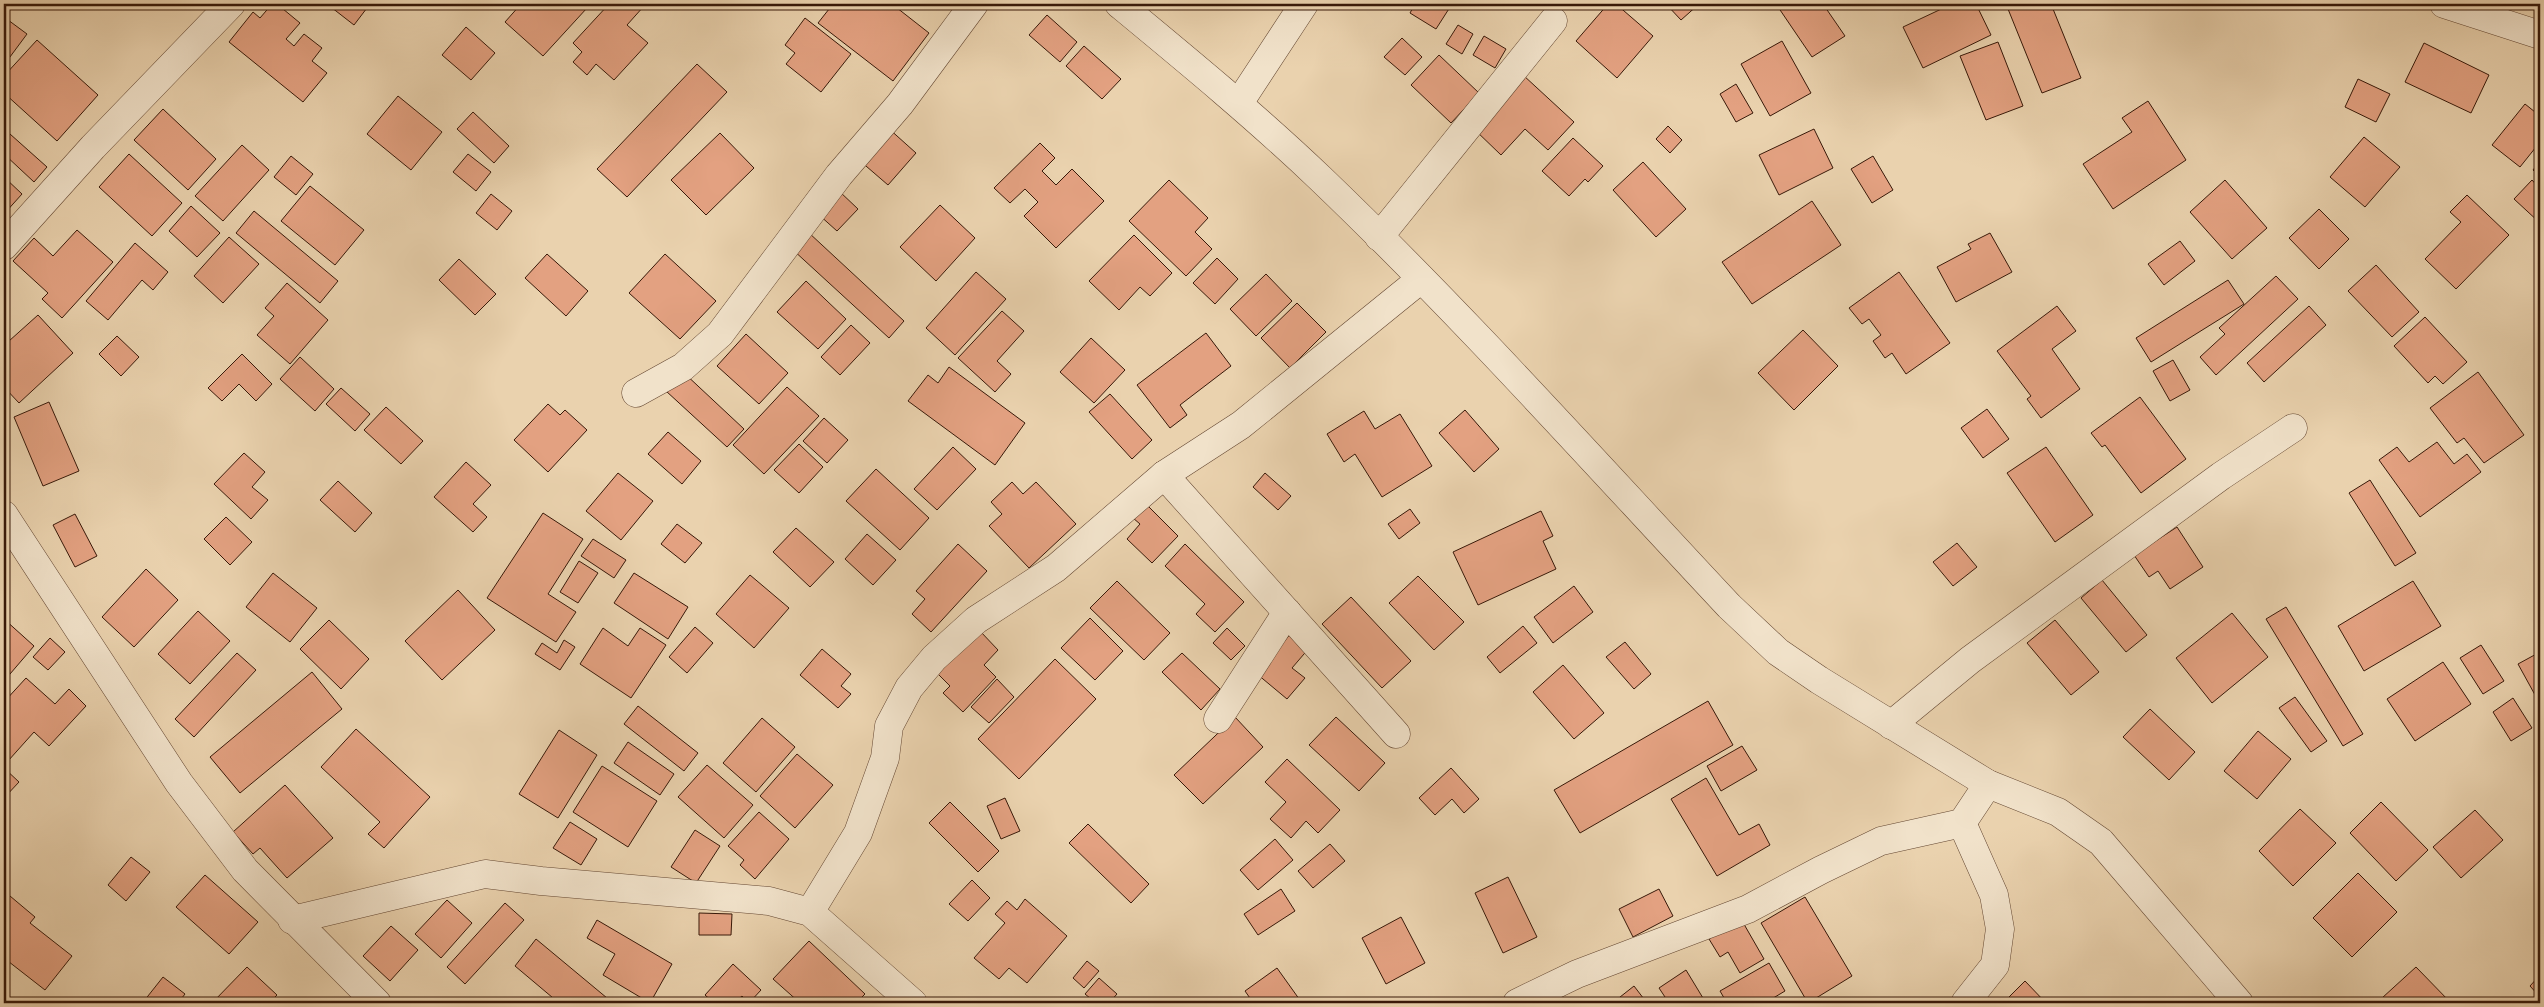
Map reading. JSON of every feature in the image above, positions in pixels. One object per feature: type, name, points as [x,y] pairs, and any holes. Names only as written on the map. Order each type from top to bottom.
[{"type":"street","points":[[4,246],[93,147],[231,4]]},
{"type":"street","points":[[636,393],[682,367],[720,334],[839,175],[900,104],[974,4]]},
{"type":"street","points":[[1119,4],[1239,103],[1422,279],[1729,606],[1778,652],[1891,725],[1988,784],[2058,812],[2102,842],[2239,1003]]},
{"type":"street","points":[[1239,103],[1304,4]]},
{"type":"street","points":[[2444,4],[2540,36]]},
{"type":"street","points":[[1379,237],[1553,20]]},
{"type":"street","points":[[810,912],[858,833],[885,758],[889,726],[909,688],[934,658],[976,620],[1056,568],[1164,475],[1242,425],[1422,279]]},
{"type":"street","points":[[1891,725],[1970,660],[2221,476],[2293,428]]},
{"type":"street","points":[[1164,475],[1396,734]]},
{"type":"street","points":[[4,515],[179,783],[245,870],[292,920],[376,1003]]},
{"type":"street","points":[[1218,719],[1287,612]]},
{"type":"street","points":[[1517,1003],[1577,974],[1748,910],[1820,870],[1881,841],[1962,823],[1988,784]]},
{"type":"street","points":[[1962,823],[1994,895],[2000,929],[1995,965],[1965,1003]]},
{"type":"street","points":[[292,920],[485,874],[571,884],[760,900],[810,912],[913,1003]]},
{"type":"building","points":[[272,4],[277,4],[300,23],[286,39],[294,46],[304,34],[322,48],[312,61],[327,73],[303,102],[229,42],[253,12],[260,18]]},
{"type":"building","points":[[327,4],[370,4],[354,25]]},
{"type":"building","points":[[521,4],[583,4],[587,8],[543,56],[505,22]]},
{"type":"building","points":[[609,4],[641,4],[644,6],[627,25],[648,43],[614,80],[596,64],[587,75],[573,62],[582,52],[573,43]]},
{"type":"building","points":[[833,4],[892,4],[929,33],[893,81],[818,23]]},
{"type":"building","points":[[1415,4],[1452,4],[1436,29],[1410,13]]},
{"type":"building","points":[[1608,4],[1616,4],[1653,36],[1617,78],[1576,41]]},
{"type":"building","points":[[1666,4],[1699,4],[1681,20]]},
{"type":"building","points":[[1776,4],[1823,4],[1845,36],[1812,57]]},
{"type":"building","points":[[1952,4],[1976,4],[1991,35],[1923,68],[1903,27]]},
{"type":"building","points":[[2006,4],[2051,4],[2081,78],[2042,93]]},
{"type":"building","points":[[1047,15],[1077,42],[1060,62],[1029,35]]},
{"type":"building","points":[[4,17],[27,34],[4,65]]},
{"type":"building","points":[[805,18],[851,54],[821,92],[786,64],[795,53],[785,45]]},
{"type":"building","points":[[1458,25],[1473,34],[1462,54],[1446,44]]},
{"type":"building","points":[[466,27],[495,53],[471,80],[442,55]]},
{"type":"building","points":[[1484,36],[1506,49],[1495,68],[1473,55]]},
{"type":"building","points":[[1402,38],[1422,57],[1405,75],[1384,57]]},
{"type":"building","points":[[37,40],[98,95],[57,141],[4,93],[4,76]]},
{"type":"building","points":[[1782,41],[1811,93],[1770,116],[1741,64]]},
{"type":"building","points":[[1998,42],[2023,106],[1986,120],[1960,56]]},
{"type":"building","points":[[2424,43],[2489,75],[2471,113],[2405,82]]},
{"type":"building","points":[[1084,46],[1121,79],[1102,99],[1066,66]]},
{"type":"building","points":[[1439,55],[1479,93],[1451,123],[1411,85]]},
{"type":"building","points":[[697,64],[727,92],[627,197],[597,169]]},
{"type":"building","points":[[1523,75],[1574,122],[1548,150],[1525,129],[1501,155],[1473,128]]},
{"type":"building","points":[[2358,79],[2390,94],[2376,122],[2345,107]]},
{"type":"building","points":[[1736,84],[1753,113],[1736,122],[1720,94]]},
{"type":"building","points":[[398,96],[442,132],[411,170],[367,134]]},
{"type":"building","points":[[2148,101],[2186,160],[2113,209],[2083,164],[2132,132],[2122,118]]},
{"type":"building","points":[[2525,104],[2540,116],[2540,142],[2520,167],[2492,145]]},
{"type":"building","points":[[163,109],[216,159],[188,190],[134,140]]},
{"type":"building","points":[[473,112],[509,146],[494,163],[457,129]]},
{"type":"building","points":[[1668,126],[1682,140],[1670,153],[1656,139]]},
{"type":"building","points":[[887,127],[916,153],[888,185],[859,160]]},
{"type":"building","points":[[1814,129],[1833,168],[1779,195],[1759,155]]},
{"type":"building","points":[[720,133],[754,168],[706,215],[671,180]]},
{"type":"building","points":[[10,134],[47,167],[34,182],[4,154],[4,141]]},
{"type":"building","points":[[2364,137],[2400,167],[2365,207],[2330,177]]},
{"type":"building","points":[[1573,138],[1603,166],[1588,182],[1585,179],[1569,196],[1542,171]]},
{"type":"building","points":[[1040,143],[1055,158],[1042,171],[1056,185],[1072,169],[1104,201],[1056,248],[1024,216],[1038,202],[1025,189],[1010,203],[994,188]]},
{"type":"building","points":[[242,145],[269,170],[223,221],[195,196]]},
{"type":"building","points":[[129,154],[182,203],[152,236],[99,187]]},
{"type":"building","points":[[468,154],[491,172],[476,191],[453,172]]},
{"type":"building","points":[[291,156],[313,174],[296,195],[274,177]]},
{"type":"building","points":[[1873,156],[1893,190],[1872,203],[1851,169]]},
{"type":"building","points":[[2540,161],[2540,177],[2533,170]]},
{"type":"building","points":[[1643,162],[1686,209],[1656,237],[1613,190]]},
{"type":"building","points":[[4,177],[22,194],[4,214]]},
{"type":"building","points":[[1169,180],[1208,218],[1195,232],[1212,249],[1186,276],[1129,221]]},
{"type":"building","points":[[2225,180],[2267,228],[2232,259],[2190,212]]},
{"type":"building","points":[[2532,180],[2540,189],[2540,223],[2514,199]]},
{"type":"building","points":[[310,186],[364,230],[335,265],[281,221]]},
{"type":"building","points":[[839,191],[858,209],[837,231],[818,214]]},
{"type":"building","points":[[491,194],[512,211],[497,230],[476,213]]},
{"type":"building","points":[[2467,195],[2509,235],[2456,289],[2425,259],[2461,222],[2450,212]]},
{"type":"building","points":[[1812,201],[1841,245],[1752,304],[1722,262]]},
{"type":"building","points":[[940,205],[975,238],[936,281],[900,247]]},
{"type":"building","points":[[191,206],[220,233],[197,257],[169,231]]},
{"type":"building","points":[[2319,209],[2349,239],[2319,269],[2289,238]]},
{"type":"building","points":[[254,211],[338,281],[320,303],[236,233]]},
{"type":"building","points":[[77,230],[113,262],[62,318],[42,299],[48,293],[13,261],[34,238],[53,256]]},
{"type":"building","points":[[808,232],[904,321],[889,338],[792,249]]},
{"type":"building","points":[[1990,233],[2012,272],[1956,302],[1937,267],[1971,249],[1968,244]]},
{"type":"building","points":[[1134,235],[1172,273],[1150,296],[1140,287],[1119,310],[1089,281]]},
{"type":"building","points":[[229,237],[259,264],[223,303],[194,276]]},
{"type":"building","points":[[2180,241],[2195,261],[2164,285],[2148,264]]},
{"type":"building","points":[[135,243],[168,272],[153,290],[142,280],[108,320],[86,301]]},
{"type":"building","points":[[547,254],[588,291],[566,316],[525,278]]},
{"type":"building","points":[[665,254],[716,301],[680,339],[629,293]]},
{"type":"building","points":[[1217,258],[1238,279],[1215,304],[1193,283]]},
{"type":"building","points":[[459,259],[496,294],[475,315],[439,280]]},
{"type":"building","points":[[2376,265],[2419,312],[2392,337],[2348,291]]},
{"type":"building","points":[[976,272],[1006,299],[955,355],[926,328]]},
{"type":"building","points":[[1899,272],[1950,343],[1906,374],[1892,353],[1885,358],[1873,341],[1881,335],[1869,319],[1862,324],[1849,308]]},
{"type":"building","points":[[1266,274],[1292,301],[1256,336],[1230,309]]},
{"type":"building","points":[[2276,276],[2298,299],[2216,375],[2200,357],[2225,334],[2219,328]]},
{"type":"building","points":[[2228,280],[2244,304],[2151,362],[2136,338]]},
{"type":"building","points":[[806,281],[846,319],[818,349],[777,312]]},
{"type":"building","points":[[287,283],[328,320],[290,364],[257,335],[274,316],[265,308]]},
{"type":"building","points":[[1297,303],[1326,332],[1290,368],[1261,338]]},
{"type":"building","points":[[2057,306],[2076,331],[2052,349],[2080,389],[2041,418],[2027,399],[2031,396],[1997,351]]},
{"type":"building","points":[[2309,306],[2326,325],[2264,382],[2247,363]]},
{"type":"building","points":[[1002,311],[1024,331],[997,361],[1011,374],[995,392],[958,358]]},
{"type":"building","points":[[38,315],[73,353],[19,403],[4,387],[4,335],[9,341]]},
{"type":"building","points":[[2425,317],[2467,362],[2443,384],[2435,376],[2428,383],[2394,346]]},
{"type":"building","points":[[851,325],[870,343],[840,375],[821,357]]},
{"type":"building","points":[[1803,330],[1838,366],[1794,410],[1758,373]]},
{"type":"building","points":[[1206,333],[1231,366],[1180,405],[1187,415],[1170,428],[1137,385]]},
{"type":"building","points":[[746,334],[788,373],[759,404],[717,366]]},
{"type":"building","points":[[117,336],[139,357],[121,376],[99,354]]},
{"type":"building","points":[[1091,338],[1125,370],[1094,403],[1060,372]]},
{"type":"building","points":[[242,354],[272,384],[256,401],[239,384],[222,401],[208,388]]},
{"type":"building","points":[[300,357],[334,389],[315,411],[280,379]]},
{"type":"building","points":[[2173,360],[2190,390],[2170,401],[2153,371]]},
{"type":"building","points":[[949,367],[1025,423],[995,465],[908,401],[928,375],[938,383]]},
{"type":"building","points":[[683,372],[744,429],[727,447],[666,391]]},
{"type":"building","points":[[2478,372],[2524,435],[2484,463],[2464,438],[2457,443],[2430,408]]},
{"type":"building","points":[[787,387],[819,416],[764,474],[733,445]]},
{"type":"building","points":[[341,388],[370,414],[355,431],[326,404]]},
{"type":"building","points":[[1110,394],[1152,440],[1132,459],[1089,412]]},
{"type":"building","points":[[2140,397],[2186,459],[2141,493],[2105,445],[2102,447],[2091,433]]},
{"type":"building","points":[[49,402],[79,471],[43,486],[14,417]]},
{"type":"building","points":[[548,404],[560,415],[565,410],[587,430],[548,472],[514,440]]},
{"type":"building","points":[[386,407],[423,441],[401,464],[364,430]]},
{"type":"building","points":[[1987,409],[2009,439],[1983,458],[1961,428]]},
{"type":"building","points":[[1465,410],[1499,449],[1474,472],[1439,433]]},
{"type":"building","points":[[1364,411],[1375,429],[1400,414],[1432,466],[1382,497],[1355,454],[1344,462],[1327,434]]},
{"type":"building","points":[[824,418],[848,440],[827,463],[803,441]]},
{"type":"building","points":[[668,432],[701,461],[682,484],[648,454]]},
{"type":"building","points":[[2437,442],[2454,464],[2467,454],[2481,472],[2420,517],[2379,460],[2397,447],[2409,462]]},
{"type":"building","points":[[799,444],[823,467],[799,493],[774,470]]},
{"type":"building","points":[[953,447],[976,469],[937,510],[914,489]]},
{"type":"building","points":[[2046,447],[2093,515],[2055,542],[2007,473]]},
{"type":"building","points":[[244,453],[265,472],[252,487],[268,500],[251,519],[214,484]]},
{"type":"building","points":[[466,462],[491,485],[473,504],[487,517],[473,532],[434,497]]},
{"type":"building","points":[[876,469],[929,518],[900,550],[846,501]]},
{"type":"building","points":[[618,473],[653,501],[621,540],[586,511]]},
{"type":"building","points":[[1265,473],[1291,496],[1278,510],[1253,487]]},
{"type":"building","points":[[2370,480],[2416,553],[2395,566],[2349,493]]},
{"type":"building","points":[[338,481],[372,513],[355,532],[320,500]]},
{"type":"building","points":[[1012,482],[1023,494],[1036,482],[1076,524],[1029,568],[989,526],[1002,514],[991,502]]},
{"type":"building","points":[[1146,504],[1178,536],[1152,563],[1127,539],[1140,524],[1133,518]]},
{"type":"building","points":[[1410,509],[1420,523],[1399,539],[1388,524]]},
{"type":"building","points":[[1541,511],[1553,536],[1543,541],[1556,569],[1478,605],[1453,552]]},
{"type":"building","points":[[543,513],[583,539],[548,594],[576,612],[556,642],[487,598]]},
{"type":"building","points":[[75,514],[97,556],[75,567],[53,525]]},
{"type":"building","points":[[226,517],[252,542],[230,565],[204,539]]},
{"type":"building","points":[[677,524],[702,543],[685,563],[661,544]]},
{"type":"building","points":[[2177,527],[2203,567],[2170,589],[2158,571],[2149,577],[2134,555]]},
{"type":"building","points":[[796,528],[834,562],[810,587],[773,552]]},
{"type":"building","points":[[867,534],[896,560],[873,585],[845,559]]},
{"type":"building","points":[[593,539],[626,560],[614,578],[581,556]]},
{"type":"building","points":[[4,543],[10,549],[4,556]]},
{"type":"building","points":[[1957,543],[1977,567],[1953,586],[1933,562]]},
{"type":"building","points":[[958,544],[987,571],[931,632],[912,614],[925,599],[916,591]]},
{"type":"building","points":[[1185,544],[1244,602],[1215,632],[1196,614],[1205,604],[1165,566]]},
{"type":"building","points":[[579,561],[598,573],[578,603],[560,592]]},
{"type":"building","points":[[146,569],[178,600],[134,647],[102,617]]},
{"type":"building","points":[[273,573],[317,608],[290,642],[246,607]]},
{"type":"building","points":[[634,573],[688,607],[668,639],[614,603]]},
{"type":"building","points":[[750,575],[789,608],[754,648],[716,614]]},
{"type":"building","points":[[1418,576],[1464,622],[1434,650],[1389,603]]},
{"type":"building","points":[[2102,580],[2147,635],[2126,652],[2081,598]]},
{"type":"building","points":[[1117,581],[1170,633],[1144,660],[1090,608]]},
{"type":"building","points":[[2413,581],[2441,626],[2364,671],[2338,626]]},
{"type":"building","points":[[1574,586],[1593,612],[1553,643],[1534,617]]},
{"type":"building","points":[[458,590],[495,630],[442,680],[405,641]]},
{"type":"building","points":[[1351,597],[1411,661],[1382,688],[1322,624]]},
{"type":"building","points":[[2286,607],[2363,734],[2343,746],[2266,619]]},
{"type":"building","points":[[198,611],[230,641],[190,684],[158,654]]},
{"type":"building","points":[[2232,613],[2268,657],[2212,703],[2176,658]]},
{"type":"building","points":[[1090,618],[1123,651],[1095,680],[1061,648]]},
{"type":"building","points":[[4,619],[34,646],[4,681]]},
{"type":"building","points":[[329,620],[369,659],[341,689],[300,649]]},
{"type":"building","points":[[2055,620],[2099,672],[2071,695],[2027,643]]},
{"type":"building","points":[[1523,626],[1537,643],[1500,673],[1487,657]]},
{"type":"building","points":[[695,627],[713,643],[687,673],[669,657]]},
{"type":"building","points":[[603,628],[628,646],[640,628],[666,645],[631,698],[580,664]]},
{"type":"building","points":[[1227,628],[1245,646],[1231,660],[1213,643]]},
{"type":"building","points":[[980,631],[998,650],[984,665],[996,677],[963,712],[943,693],[950,686],[938,674]]},
{"type":"building","points":[[1292,632],[1310,647],[1292,668],[1305,678],[1287,699],[1257,674]]},
{"type":"building","points":[[50,638],[65,652],[48,670],[33,657]]},
{"type":"building","points":[[564,640],[575,647],[560,670],[535,654],[542,643],[557,653]]},
{"type":"building","points":[[1625,642],[1651,674],[1634,689],[1606,657]]},
{"type":"building","points":[[2481,645],[2504,681],[2483,694],[2460,658]]},
{"type":"building","points":[[822,649],[851,674],[841,686],[851,694],[838,708],[800,675]]},
{"type":"building","points":[[2540,652],[2540,704],[2518,664]]},
{"type":"building","points":[[237,653],[256,670],[194,737],[175,719]]},
{"type":"building","points":[[1182,653],[1220,689],[1201,710],[1162,672]]},
{"type":"building","points":[[1055,659],[1096,699],[1019,779],[978,739]]},
{"type":"building","points":[[2443,662],[2471,704],[2415,741],[2387,699]]},
{"type":"building","points":[[1563,665],[1604,713],[1574,739],[1533,692]]},
{"type":"building","points":[[312,672],[342,709],[240,793],[210,757]]},
{"type":"building","points":[[26,678],[55,704],[69,689],[86,706],[49,746],[34,732],[8,761],[4,757],[4,702]]},
{"type":"building","points":[[997,679],[1014,697],[989,723],[971,707]]},
{"type":"building","points":[[2295,697],[2327,741],[2311,752],[2279,708]]},
{"type":"building","points":[[2513,698],[2532,728],[2511,741],[2493,712]]},
{"type":"building","points":[[1708,701],[1733,745],[1580,833],[1554,790]]},
{"type":"building","points":[[638,706],[698,753],[684,771],[624,724]]},
{"type":"building","points":[[2150,709],[2195,752],[2169,780],[2123,737]]},
{"type":"building","points":[[1235,717],[1263,747],[1203,804],[1174,775]]},
{"type":"building","points":[[1336,717],[1385,763],[1359,791],[1309,745]]},
{"type":"building","points":[[762,718],[795,747],[756,792],[723,763]]},
{"type":"building","points":[[356,729],[430,797],[384,848],[368,834],[380,822],[321,767]]},
{"type":"building","points":[[559,730],[597,755],[558,818],[519,794]]},
{"type":"building","points":[[2258,731],[2291,759],[2257,799],[2224,771]]},
{"type":"building","points":[[628,742],[674,774],[660,795],[614,763]]},
{"type":"building","points":[[1742,746],[1757,770],[1721,791],[1707,766]]},
{"type":"building","points":[[797,754],[833,785],[795,828],[760,796]]},
{"type":"building","points":[[1287,759],[1340,810],[1318,833],[1306,821],[1291,838],[1270,819],[1286,802],[1265,782]]},
{"type":"building","points":[[707,765],[753,805],[724,838],[678,797]]},
{"type":"building","points":[[602,766],[657,801],[628,847],[573,812]]},
{"type":"building","points":[[4,768],[19,782],[4,798]]},
{"type":"building","points":[[1451,768],[1479,799],[1464,813],[1452,799],[1435,815],[1419,798]]},
{"type":"building","points":[[1706,778],[1739,835],[1759,824],[1770,845],[1717,876],[1671,799]]},
{"type":"building","points":[[285,785],[333,838],[287,878],[260,848],[253,854],[233,832]]},
{"type":"building","points":[[1005,798],[1020,831],[1001,839],[987,806]]},
{"type":"building","points":[[950,802],[999,851],[978,872],[929,823]]},
{"type":"building","points":[[2381,802],[2428,850],[2396,881],[2350,833]]},
{"type":"building","points":[[2300,809],[2336,843],[2293,886],[2259,851]]},
{"type":"building","points":[[2475,810],[2503,840],[2461,878],[2433,847]]},
{"type":"building","points":[[759,812],[789,839],[755,879],[740,865],[744,860],[728,846]]},
{"type":"building","points":[[570,822],[597,839],[581,865],[553,848]]},
{"type":"building","points":[[1088,824],[1149,884],[1131,903],[1069,843]]},
{"type":"building","points":[[695,830],[720,846],[696,883],[671,867]]},
{"type":"building","points":[[1275,839],[1293,860],[1258,890],[1240,870]]},
{"type":"building","points":[[1330,844],[1345,861],[1313,888],[1298,871]]},
{"type":"building","points":[[131,857],[150,872],[126,901],[108,885]]},
{"type":"building","points":[[2358,873],[2397,912],[2352,957],[2313,918]]},
{"type":"building","points":[[205,875],[258,922],[229,954],[176,907]]},
{"type":"building","points":[[1508,877],[1537,937],[1503,953],[1475,893]]},
{"type":"building","points":[[972,880],[990,898],[968,921],[949,904]]},
{"type":"building","points":[[1281,889],[1295,911],[1258,935],[1244,914]]},
{"type":"building","points":[[1659,889],[1673,916],[1633,937],[1619,909]]},
{"type":"building","points":[[10,896],[35,917],[30,923],[72,956],[45,990],[4,958],[4,903]]},
{"type":"building","points":[[1805,897],[1852,976],[1808,1003],[1761,923]]},
{"type":"building","points":[[1025,899],[1067,936],[1027,983],[1009,968],[999,979],[974,958],[1005,923],[995,914],[1007,901],[1017,910]]},
{"type":"building","points":[[447,900],[472,923],[441,958],[415,934]]},
{"type":"building","points":[[505,903],[524,920],[465,984],[447,967]]},
{"type":"building","points":[[699,913],[732,914],[731,935],[699,935]]},
{"type":"building","points":[[1401,917],[1425,963],[1386,984],[1362,938]]},
{"type":"building","points":[[1741,919],[1764,959],[1740,973],[1728,952],[1720,957],[1709,939]]},
{"type":"building","points":[[597,920],[672,964],[650,1003],[603,975],[615,954],[587,938]]},
{"type":"building","points":[[391,926],[418,950],[390,981],[363,956]]},
{"type":"building","points":[[536,939],[613,1003],[559,1003],[515,966]]},
{"type":"building","points":[[809,941],[865,994],[856,1003],[800,1003],[773,979]]},
{"type":"building","points":[[1087,961],[1099,971],[1084,988],[1073,978]]},
{"type":"building","points":[[1769,963],[1785,991],[1765,1003],[1727,1003],[1720,991]]},
{"type":"building","points":[[733,964],[761,990],[749,1003],[742,996],[734,1003],[714,1003],[705,995]]},
{"type":"building","points":[[247,967],[277,995],[269,1003],[212,1003]]},
{"type":"building","points":[[2416,967],[2451,1003],[2387,1003],[2382,998]]},
{"type":"building","points":[[1277,968],[1302,1003],[1249,1003],[1252,1001],[1245,991]]},
{"type":"building","points":[[1686,970],[1706,1003],[1669,1003],[1659,988]]},
{"type":"building","points":[[2540,975],[2540,997],[2530,986]]},
{"type":"building","points":[[163,977],[185,994],[178,1003],[147,1003],[144,1001]]},
{"type":"building","points":[[1099,978],[1117,994],[1109,1003],[1096,1003],[1085,994]]},
{"type":"building","points":[[2025,981],[2046,1003],[2007,1003],[2005,1001]]},
{"type":"building","points":[[1634,986],[1647,1003],[1616,1003],[1615,1001]]}]
